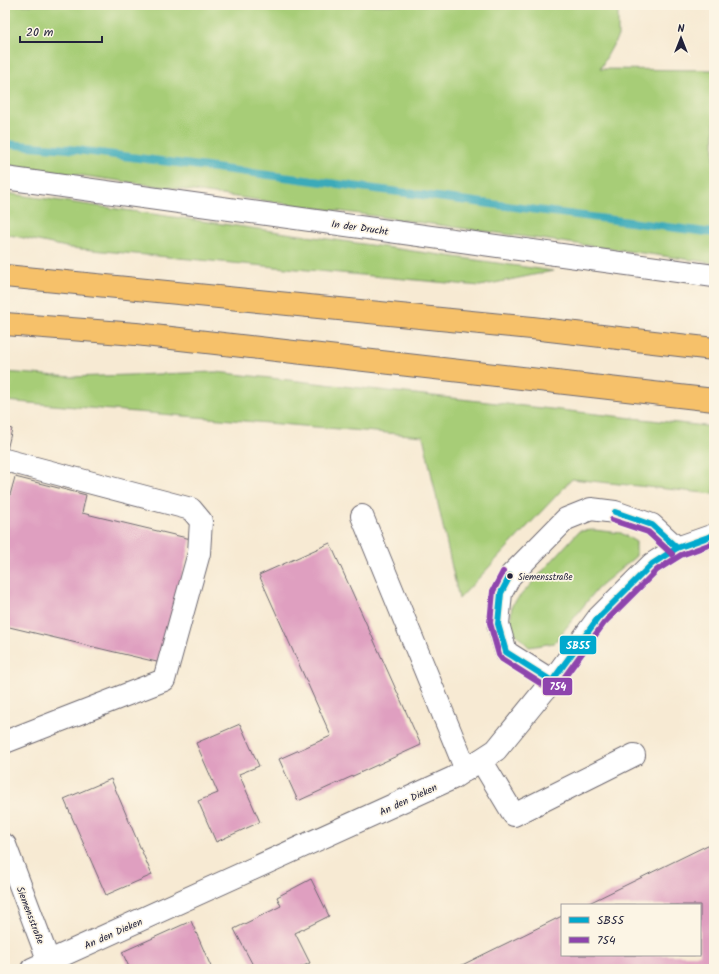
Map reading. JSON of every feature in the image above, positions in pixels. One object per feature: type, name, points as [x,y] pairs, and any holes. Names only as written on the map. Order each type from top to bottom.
[{"type":"highway","points":[[5,276],[532,328],[714,349]]},
{"type":"highway","points":[[5,324],[136,334],[714,400]]},
{"type":"street","name":"In der Drucht","points":[[5,178],[714,276]]},
{"type":"street","points":[[5,460],[191,509],[201,521],[199,552],[164,680],[5,742]]},
{"type":"street","points":[[552,681],[506,652],[498,624],[501,593],[510,576],[566,519],[591,509],[615,512],[652,526],[677,548]]},
{"type":"street","points":[[362,516],[473,765],[514,816],[634,754]]},
{"type":"street","name":"An den Dieken","points":[[41,966],[453,778],[496,750],[552,681],[598,618],[652,564],[677,548],[714,535]]},
{"type":"street","name":"Siemensstraße","points":[[5,845],[41,966]]},
{"type":"green space","points":[[5,5],[618,5],[618,36],[600,69],[714,70],[714,263],[5,165]]},
{"type":"green space","points":[[5,193],[553,271],[480,286],[71,248],[5,234]]},
{"type":"green space","points":[[5,372],[72,377],[216,372],[714,427],[714,494],[572,479],[459,599],[423,436],[5,401]]},
{"type":"green space","points":[[594,530],[621,533],[636,542],[636,556],[597,589],[554,643],[529,647],[510,628],[512,605],[579,531]]},
{"type":"building","points":[[5,427],[12,429],[6,454],[5,454]]},
{"type":"building","points":[[15,477],[86,495],[82,513],[191,539],[161,663],[5,626],[5,494],[10,495]]},
{"type":"building","points":[[330,543],[421,745],[298,801],[279,759],[331,736],[259,575]]},
{"type":"building","points":[[240,724],[259,766],[239,774],[260,822],[216,842],[198,801],[218,793],[196,743]]},
{"type":"building","points":[[111,779],[152,875],[106,895],[64,799]]},
{"type":"building","points":[[714,842],[714,969],[454,969],[561,916],[561,956],[701,956],[701,904],[587,904]]},
{"type":"building","points":[[311,879],[329,916],[295,933],[310,963],[297,969],[255,969],[234,929],[281,906],[277,897]]},
{"type":"building","points":[[191,921],[212,969],[130,969],[122,952]]},
{"type":"waterway","points":[[5,144],[69,149],[714,233]]},
{"type":"transit line","name":"SB55","points":[[615,512],[652,525],[677,548]]},
{"type":"transit line","name":"754","points":[[612,520],[648,532],[672,554]]},
{"type":"transit line","name":"SB55","points":[[510,576],[501,593],[498,624],[506,652],[552,681],[598,618],[652,564],[677,548],[714,535]]},
{"type":"transit line","name":"754","points":[[503,572],[493,591],[490,623],[499,655],[502,659],[548,688],[553,689],[558,686],[604,623],[657,570],[681,555],[714,543]]},
{"type":"place","name":"Siemensstraße","points":[[510,576]]}]
